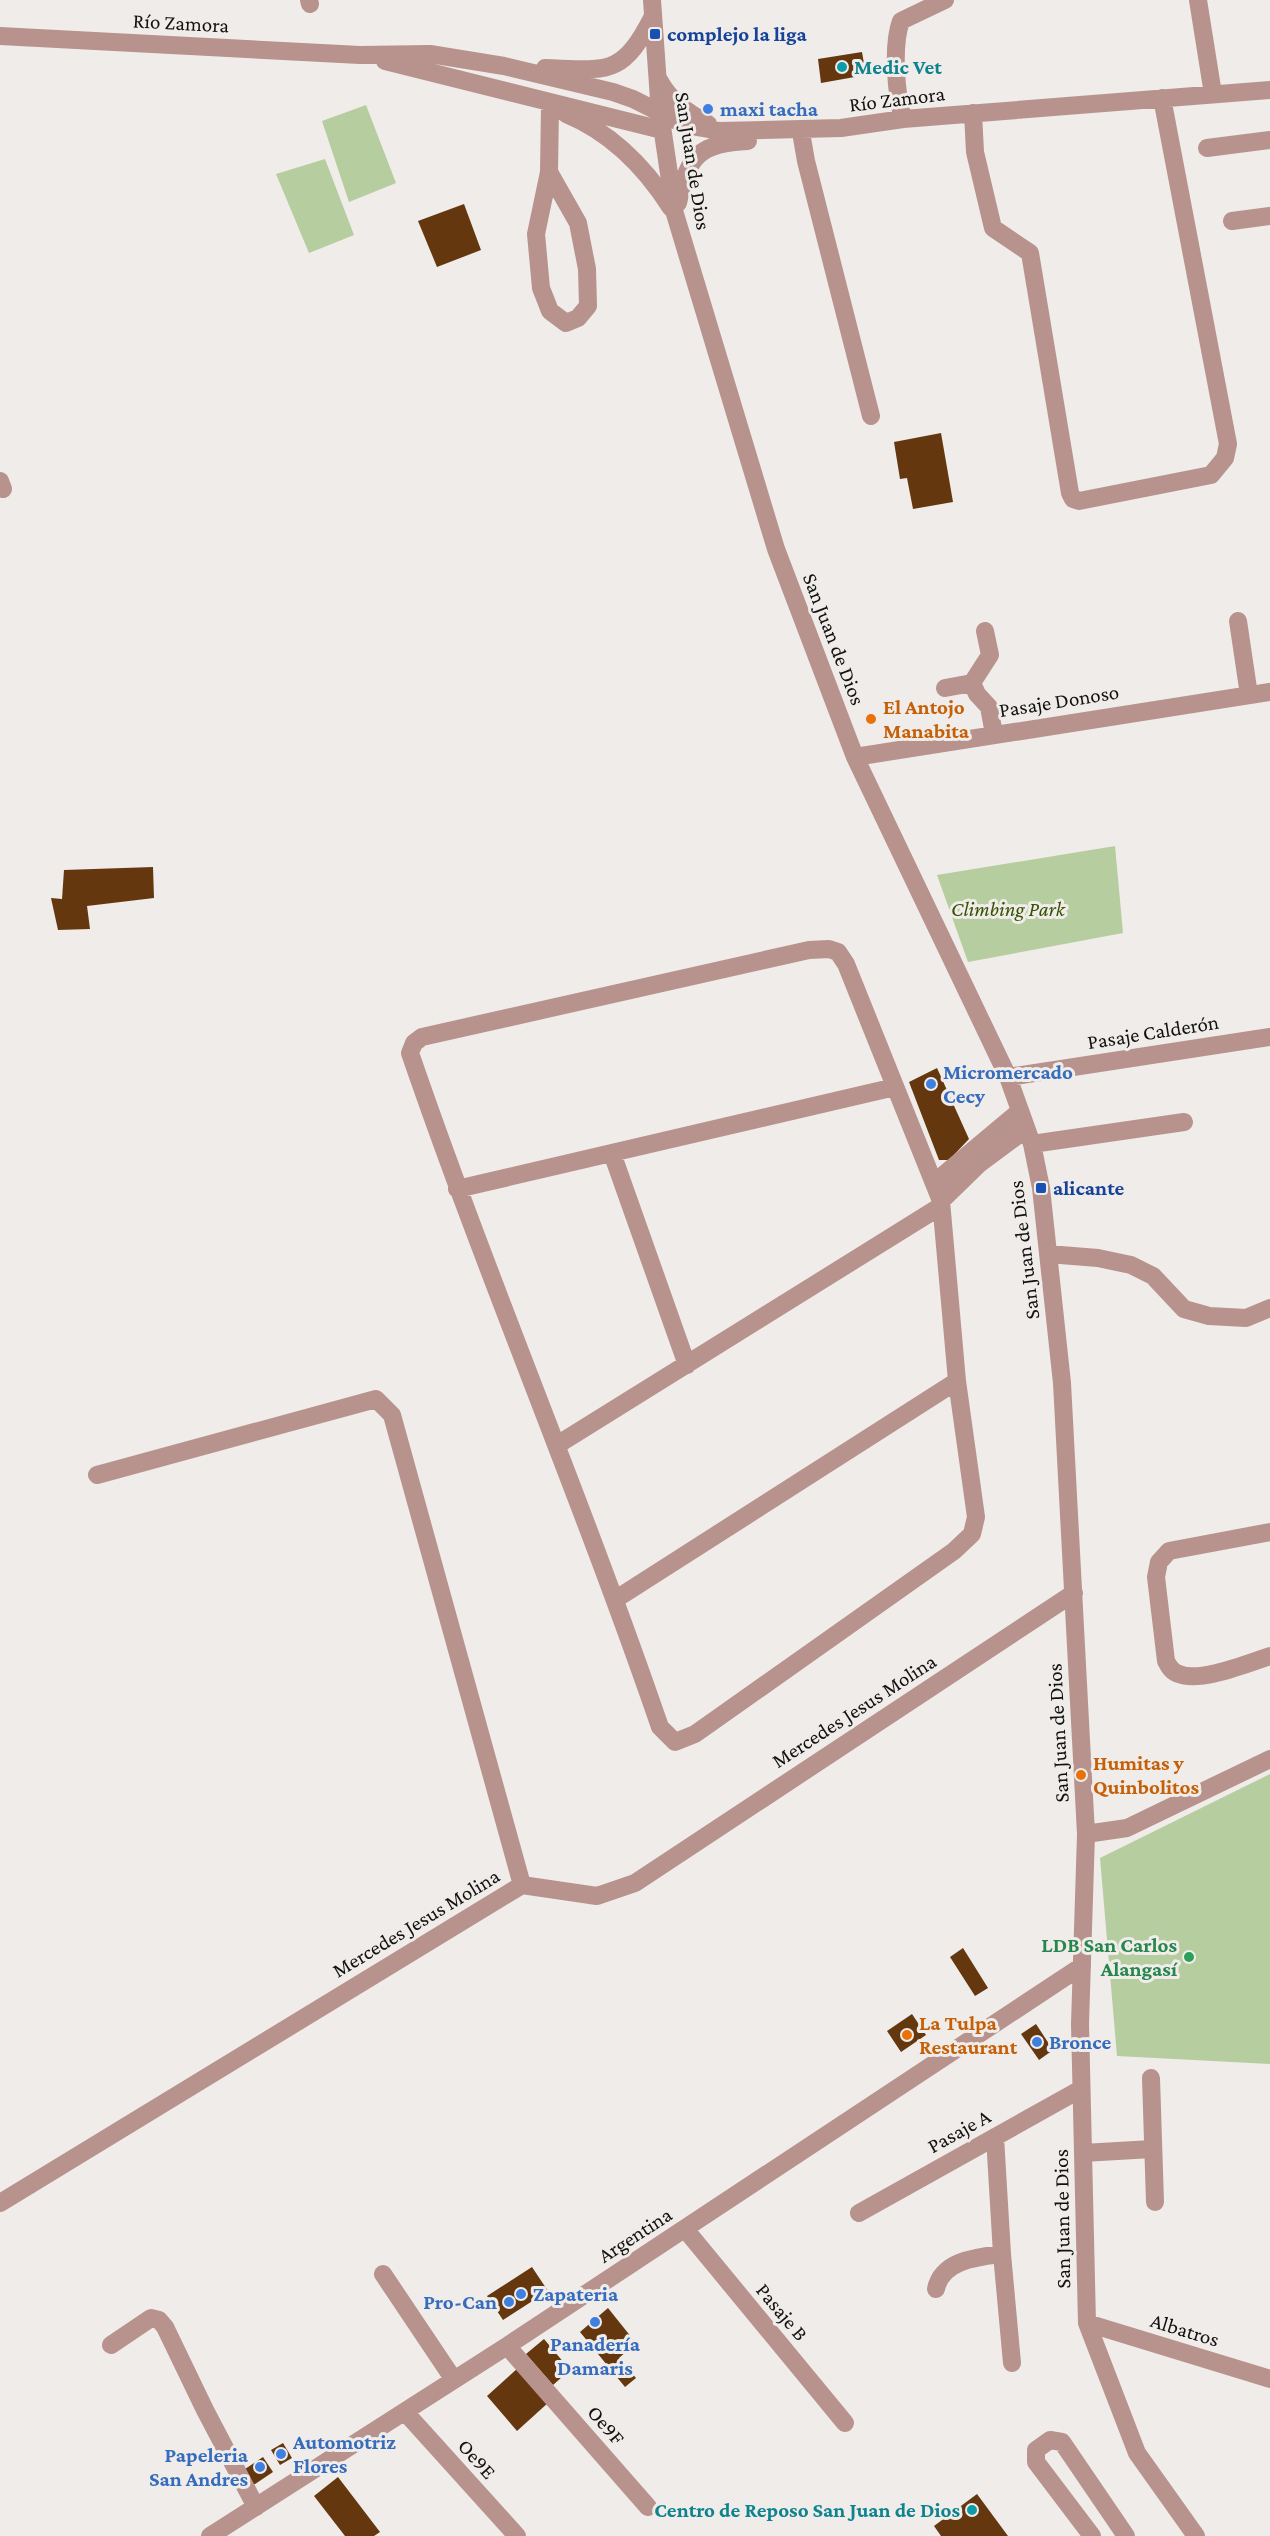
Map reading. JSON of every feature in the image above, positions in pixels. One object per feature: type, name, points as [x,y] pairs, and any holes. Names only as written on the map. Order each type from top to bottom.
[{"type":"street","points":[[903,119],[899,103],[897,33],[901,21],[945,0]]},
{"type":"street","points":[[1198,0],[1213,94]]},
{"type":"street","points":[[504,66],[598,69],[618,63],[635,49],[653,8]]},
{"type":"street","name":"San Juan de Dios","points":[[653,8],[661,122],[675,214],[776,549],[855,757],[1008,1077],[1029,1137],[1041,1188],[1062,1383],[1086,1834],[1081,2089],[1087,2323],[1137,2453],[1196,2536]]},
{"type":"street","name":"Río Zamora","points":[[0,36],[360,55],[430,54],[504,66],[613,92],[633,99],[661,122]]},
{"type":"street","name":"Río Zamora","points":[[360,55],[526,96],[720,131],[841,128],[903,119],[1270,90]]},
{"type":"street","points":[[657,76],[665,92],[680,108],[720,131]]},
{"type":"street","points":[[526,96],[579,119],[634,159],[652,178],[675,214]]},
{"type":"street","points":[[973,113],[975,152],[993,228],[1030,253],[1070,493],[1073,499],[1079,501],[1211,475],[1225,458],[1228,444],[1162,98]]},
{"type":"street","points":[[549,172],[578,223],[587,269],[588,306],[578,318],[566,323],[550,311],[541,288],[536,234],[549,172],[550,107]]},
{"type":"street","points":[[675,214],[683,177],[694,158],[709,147],[733,142],[828,137],[841,128]]},
{"type":"street","points":[[802,138],[871,416]]},
{"type":"street","points":[[1207,148],[1270,140]]},
{"type":"street","points":[[1232,220],[1270,216]]},
{"type":"street","points":[[1238,621],[1249,695]]},
{"type":"street","points":[[945,688],[972,683],[990,655],[985,631]]},
{"type":"street","points":[[972,683],[976,694],[989,707],[994,734]]},
{"type":"street","name":"Pasaje Donoso","points":[[855,757],[1270,692]]},
{"type":"street","points":[[830,949],[838,952],[846,964],[934,1183],[941,1203],[957,1381],[976,1517],[972,1534],[954,1551],[695,1734],[675,1742],[660,1727],[616,1599],[457,1189],[410,1053],[414,1043],[422,1037],[809,950],[830,949]]},
{"type":"street","name":"Pasaje Calderón","points":[[1008,1077],[1270,1037]]},
{"type":"street","points":[[457,1189],[895,1087]]},
{"type":"street","points":[[934,1183],[1020,1111]]},
{"type":"street","points":[[557,1445],[941,1203],[979,1164],[1029,1137],[1184,1122]]},
{"type":"street","points":[[612,1153],[687,1365]]},
{"type":"street","points":[[1048,1254],[1098,1257],[1131,1265],[1153,1276],[1184,1309],[1209,1316],[1246,1318],[1270,1308]]},
{"type":"street","points":[[616,1599],[957,1381]]},
{"type":"street","points":[[97,1475],[376,1399],[392,1415],[522,1885]]},
{"type":"street","points":[[1270,1532],[1168,1551],[1159,1562],[1156,1577],[1166,1661],[1178,1674],[1188,1676],[1207,1674],[1270,1656]]},
{"type":"street","name":"Mercedes Jesus Molina","points":[[0,2203],[522,1885],[597,1896],[635,1883],[1074,1593]]},
{"type":"street","points":[[1086,1834],[1127,1828],[1270,1759]]},
{"type":"street","name":"Argentina","points":[[210,2536],[507,2346],[1082,1966]]},
{"type":"street","points":[[1151,2078],[1155,2202]]},
{"type":"street","name":"Pasaje A","points":[[859,2213],[1081,2089]]},
{"type":"street","points":[[995,2137],[1012,2363]]},
{"type":"street","points":[[1083,2153],[1152,2149]]},
{"type":"street","name":"Pasaje B","points":[[685,2229],[845,2423]]},
{"type":"street","points":[[936,2289],[941,2277],[956,2265],[975,2258],[1002,2254]]},
{"type":"street","points":[[383,2274],[454,2380]]},
{"type":"street","points":[[111,2344],[151,2318],[159,2320],[165,2327],[256,2507]]},
{"type":"street","name":"Albatros","points":[[1087,2323],[1270,2379]]},
{"type":"street","name":"Oe9F","points":[[507,2346],[648,2507]]},
{"type":"street","name":"Oe9E","points":[[405,2412],[517,2536]]},
{"type":"street","points":[[1092,2536],[1036,2462],[1036,2450],[1050,2440],[1062,2442],[1126,2536]]},
{"type":"green space","points":[[366,105],[396,183],[349,202],[322,121]]},
{"type":"green space","points":[[325,159],[354,235],[309,253],[276,174]]},
{"type":"green space","name":"Climbing Park","points":[[1115,846],[1123,933],[968,962],[937,875]]},
{"type":"green space","name":"LDB San Carlos Alangasí","points":[[1270,1774],[1270,2064],[1117,2056],[1100,1858]]},
{"type":"building","name":"Medic Vet","points":[[862,52],[866,75],[821,83],[818,59]]},
{"type":"building","points":[[464,204],[481,250],[437,267],[418,221]]},
{"type":"building","points":[[941,433],[953,502],[913,509],[907,478],[900,479],[894,442]]},
{"type":"building","points":[[153,867],[154,898],[87,906],[90,929],[58,930],[51,898],[62,899],[64,870]]},
{"type":"building","points":[[937,1068],[969,1139],[949,1160],[939,1160],[909,1082]]},
{"type":"building","points":[[963,1948],[988,1988],[975,1996],[950,1957]]},
{"type":"building","points":[[912,2014],[926,2035],[901,2052],[887,2031]]},
{"type":"building","name":"Bronce","points":[[1036,2024],[1053,2050],[1039,2060],[1021,2034]]},
{"type":"building","points":[[532,2267],[548,2291],[503,2320],[487,2296]]},
{"type":"building","points":[[608,2308],[636,2343],[619,2358],[636,2378],[625,2387],[580,2332]]},
{"type":"building","points":[[544,2339],[570,2370],[553,2385],[526,2354]]},
{"type":"building","points":[[518,2368],[549,2402],[517,2431],[487,2396]]},
{"type":"building","name":"Automotriz Flores","points":[[283,2443],[292,2458],[280,2465],[271,2450]]},
{"type":"building","points":[[263,2457],[273,2472],[249,2488],[239,2473]]},
{"type":"building","points":[[338,2477],[380,2532],[374,2536],[345,2536],[314,2496]]},
{"type":"building","name":"Centro de Reposo San Juan de Dios","points":[[977,2494],[1008,2536],[941,2536],[934,2526]]},
{"type":"place","name":"complejo la liga","points":[[655,34]]},
{"type":"place","name":"Medic Vet","points":[[842,67]]},
{"type":"place","name":"maxi tacha","points":[[708,109]]},
{"type":"place","name":"El Antojo Manabita","points":[[871,719]]},
{"type":"place","name":"Micromercado Cecy","points":[[931,1084]]},
{"type":"place","name":"alicante","points":[[1041,1188]]},
{"type":"place","name":"Humitas y Quinbolitos","points":[[1081,1775]]},
{"type":"place","name":"LDB San Carlos Alangasí","points":[[1189,1957]]},
{"type":"place","name":"La Tulpa Restaurant","points":[[907,2035]]},
{"type":"place","name":"Bronce","points":[[1037,2042]]},
{"type":"place","name":"Zapateria","points":[[521,2294]]},
{"type":"place","name":"Pro-Can","points":[[509,2302]]},
{"type":"place","name":"Panadería Damaris","points":[[595,2322]]},
{"type":"place","name":"Automotriz Flores","points":[[281,2454]]},
{"type":"place","name":"Papeleria San Andres","points":[[260,2467]]},
{"type":"place","name":"Centro de Reposo San Juan de Dios","points":[[972,2510]]}]
